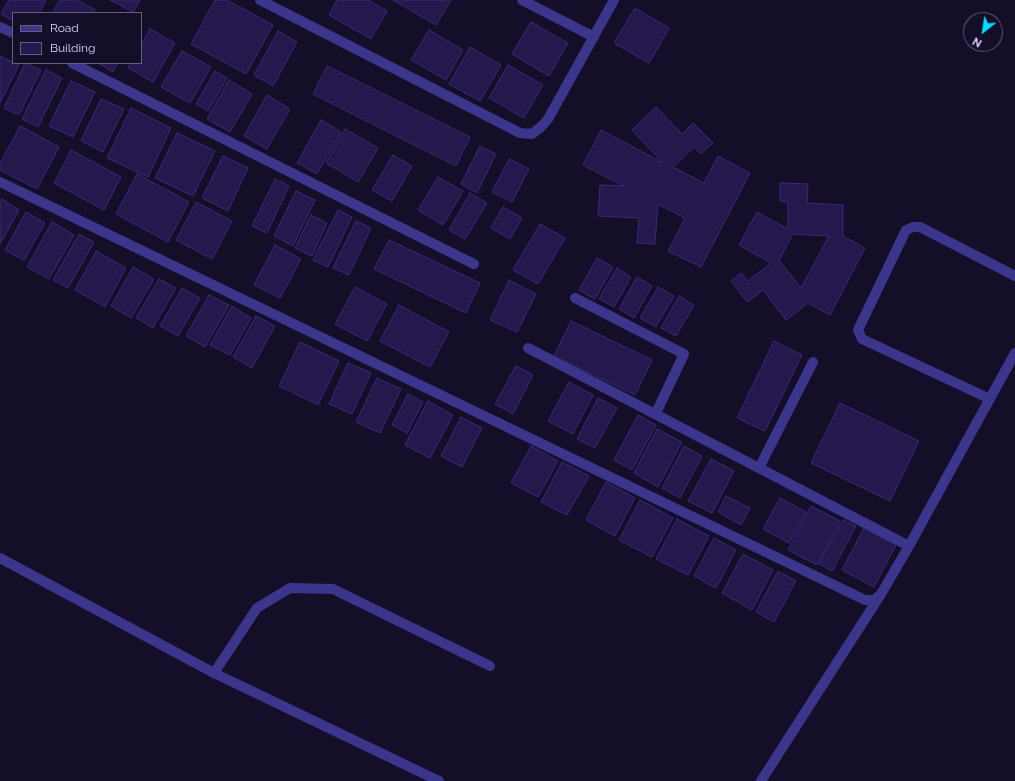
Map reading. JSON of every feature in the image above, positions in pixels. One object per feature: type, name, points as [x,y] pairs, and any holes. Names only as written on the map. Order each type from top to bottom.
[{"type":"street","points":[[260,0],[520,133],[532,134],[548,119],[614,0]]},
{"type":"street","points":[[522,0],[594,37]]},
{"type":"street","points":[[0,27],[12,33]]},
{"type":"street","points":[[74,64],[474,264]]},
{"type":"street","points":[[0,182],[865,600],[874,600],[881,594]]},
{"type":"street","points":[[990,399],[862,339],[858,330],[906,230],[913,227],[920,227],[1015,276]]},
{"type":"street","points":[[575,298],[684,354],[656,413]]},
{"type":"street","points":[[528,348],[656,413],[909,546]]},
{"type":"street","points":[[761,781],[881,594],[909,546],[1015,352]]},
{"type":"street","points":[[759,468],[813,362]]},
{"type":"street","points":[[0,558],[214,673],[439,781]]},
{"type":"street","points":[[214,673],[257,608],[290,588],[333,589],[490,666]]},
{"type":"building","points":[[9,0],[46,0],[40,12],[12,12],[12,20],[1,14]]},
{"type":"building","points":[[60,0],[77,0],[95,10],[94,12],[53,12]]},
{"type":"building","points":[[110,0],[140,0],[133,12]]},
{"type":"building","points":[[215,0],[227,0],[273,25],[246,74],[191,44]]},
{"type":"building","points":[[337,0],[368,0],[387,11],[371,39],[329,15]]},
{"type":"building","points":[[393,0],[451,0],[436,25]]},
{"type":"building","points":[[635,8],[669,28],[649,63],[614,43]]},
{"type":"building","points":[[531,22],[568,43],[549,76],[512,54]]},
{"type":"building","points":[[150,29],[175,43],[153,82],[128,68],[130,64],[142,64],[142,43]]},
{"type":"building","points":[[429,30],[463,50],[446,80],[411,60]]},
{"type":"building","points":[[278,31],[297,42],[273,86],[254,75]]},
{"type":"building","points":[[470,47],[501,65],[480,101],[449,84]]},
{"type":"building","points":[[182,51],[211,67],[190,103],[161,87]]},
{"type":"building","points":[[0,56],[12,62],[12,64],[19,65],[0,103]]},
{"type":"building","points":[[25,64],[41,70],[19,115],[4,108]]},
{"type":"building","points":[[100,64],[117,64],[113,72]]},
{"type":"building","points":[[508,65],[543,85],[524,118],[489,98]]},
{"type":"building","points":[[327,66],[470,137],[456,166],[313,94]]},
{"type":"building","points":[[46,70],[62,78],[38,127],[22,119]]},
{"type":"building","points":[[215,71],[227,78],[208,111],[196,104]]},
{"type":"building","points":[[229,80],[252,94],[230,132],[207,119]]},
{"type":"building","points":[[71,81],[95,92],[73,137],[49,126]]},
{"type":"building","points":[[267,95],[290,109],[267,149],[244,136]]},
{"type":"building","points":[[101,99],[124,109],[103,152],[81,141]]},
{"type":"building","points":[[656,107],[682,134],[693,123],[713,143],[701,154],[694,147],[673,167],[704,183],[718,156],[750,173],[701,267],[668,251],[685,218],[658,204],[655,244],[637,243],[639,218],[598,216],[600,185],[624,186],[583,165],[601,130],[663,163],[632,130]]},
{"type":"building","points":[[131,108],[171,128],[148,177],[107,158]]},
{"type":"building","points":[[321,120],[341,132],[317,174],[297,163]]},
{"type":"building","points":[[20,126],[59,147],[37,189],[0,170],[0,164]]},
{"type":"building","points":[[345,129],[378,148],[358,182],[326,163]]},
{"type":"building","points":[[177,133],[215,151],[193,196],[155,178]]},
{"type":"building","points":[[480,146],[496,154],[477,193],[461,184]]},
{"type":"building","points":[[71,150],[121,177],[104,210],[54,183]]},
{"type":"building","points":[[393,155],[412,166],[392,201],[372,190]]},
{"type":"building","points":[[223,156],[248,168],[228,211],[202,198]]},
{"type":"building","points":[[509,159],[529,169],[512,202],[492,192]]},
{"type":"building","points":[[137,174],[189,202],[168,242],[116,214]]},
{"type":"building","points":[[438,177],[463,191],[443,225],[418,210]]},
{"type":"building","points":[[275,179],[289,186],[267,233],[252,226]]},
{"type":"building","points":[[780,183],[808,184],[807,203],[843,205],[843,236],[865,248],[830,315],[808,303],[786,320],[763,290],[747,302],[731,281],[741,273],[748,281],[771,263],[739,245],[757,212],[788,229],[788,202],[780,201]],"holes":[[[793,234],[829,236],[801,288],[779,260]]]},
{"type":"building","points":[[296,191],[315,200],[293,246],[274,236]]},
{"type":"building","points":[[470,193],[487,203],[465,239],[449,230]]},
{"type":"building","points":[[2,199],[19,210],[0,244],[0,202]]},
{"type":"building","points":[[196,202],[232,221],[212,259],[176,240]]},
{"type":"building","points":[[503,207],[522,218],[510,239],[491,228]]},
{"type":"building","points":[[338,210],[352,217],[328,267],[313,260]]},
{"type":"building","points":[[26,212],[45,223],[24,260],[5,250]]},
{"type":"building","points":[[311,215],[327,223],[312,256],[295,248]]},
{"type":"building","points":[[356,221],[371,228],[349,275],[333,268]]},
{"type":"building","points":[[52,222],[74,235],[49,279],[27,267]]},
{"type":"building","points":[[540,224],[565,238],[538,284],[513,270]]},
{"type":"building","points":[[79,234],[94,242],[68,288],[53,280]]},
{"type":"building","points":[[389,240],[480,283],[466,313],[374,269]]},
{"type":"building","points":[[275,245],[301,259],[280,298],[254,285]]},
{"type":"building","points":[[96,251],[126,268],[105,307],[75,290]]},
{"type":"building","points":[[597,258],[613,267],[595,299],[579,290]]},
{"type":"building","points":[[133,267],[154,279],[131,318],[111,306]]},
{"type":"building","points":[[617,268],[631,277],[614,307],[599,299]]},
{"type":"building","points":[[637,277],[652,286],[634,318],[619,309]]},
{"type":"building","points":[[159,279],[176,288],[153,328],[136,318]]},
{"type":"building","points":[[509,280],[536,294],[517,332],[490,320]]},
{"type":"building","points":[[355,287],[387,304],[367,341],[335,324]]},
{"type":"building","points":[[658,287],[674,296],[656,327],[640,318]]},
{"type":"building","points":[[182,288],[200,298],[178,336],[160,326]]},
{"type":"building","points":[[209,295],[229,305],[205,347],[186,336]]},
{"type":"building","points":[[679,296],[694,305],[676,336],[661,328]]},
{"type":"building","points":[[399,305],[449,332],[430,367],[380,341]]},
{"type":"building","points":[[232,306],[251,318],[230,355],[210,345]]},
{"type":"building","points":[[256,316],[275,326],[252,368],[233,357]]},
{"type":"building","points":[[571,321],[652,360],[635,395],[554,356]]},
{"type":"building","points":[[774,341],[802,355],[765,431],[737,418]]},
{"type":"building","points":[[300,342],[339,361],[318,405],[279,386]]},
{"type":"building","points":[[348,363],[371,373],[352,414],[329,404]]},
{"type":"building","points":[[516,366],[533,375],[513,414],[495,404]]},
{"type":"building","points":[[377,378],[401,389],[380,433],[356,422]]},
{"type":"building","points":[[569,382],[593,395],[573,434],[548,421]]},
{"type":"building","points":[[408,394],[423,402],[407,433],[392,425]]},
{"type":"building","points":[[598,398],[617,408],[595,448],[577,439]]},
{"type":"building","points":[[428,401],[453,415],[430,458],[405,445]]},
{"type":"building","points":[[840,403],[919,441],[890,501],[811,463]]},
{"type":"building","points":[[638,415],[656,425],[632,470],[614,460]]},
{"type":"building","points":[[461,417],[482,428],[462,467],[441,456]]},
{"type":"building","points":[[657,429],[682,442],[658,487],[634,473]]},
{"type":"building","points":[[531,446],[558,461],[538,497],[511,483]]},
{"type":"building","points":[[684,446],[702,456],[680,498],[662,488]]},
{"type":"building","points":[[711,459],[734,471],[712,513],[688,501]]},
{"type":"building","points":[[562,462],[589,476],[567,515],[541,502]]},
{"type":"building","points":[[606,482],[635,498],[615,536],[586,520]]},
{"type":"building","points":[[726,496],[750,508],[741,525],[718,512]]},
{"type":"building","points":[[780,498],[806,512],[789,543],[763,529]]},
{"type":"building","points":[[640,500],[673,518],[652,557],[619,540]]},
{"type":"building","points":[[811,506],[840,521],[817,565],[788,550]]},
{"type":"building","points":[[677,519],[709,536],[688,575],[656,559]]},
{"type":"building","points":[[843,520],[856,526],[832,571],[819,564]]},
{"type":"building","points":[[864,528],[896,545],[874,587],[842,570]]},
{"type":"building","points":[[714,538],[736,550],[716,588],[694,576]]},
{"type":"building","points":[[743,554],[773,570],[752,610],[722,593]]},
{"type":"building","points":[[778,571],[796,581],[774,622],[756,612]]}]
